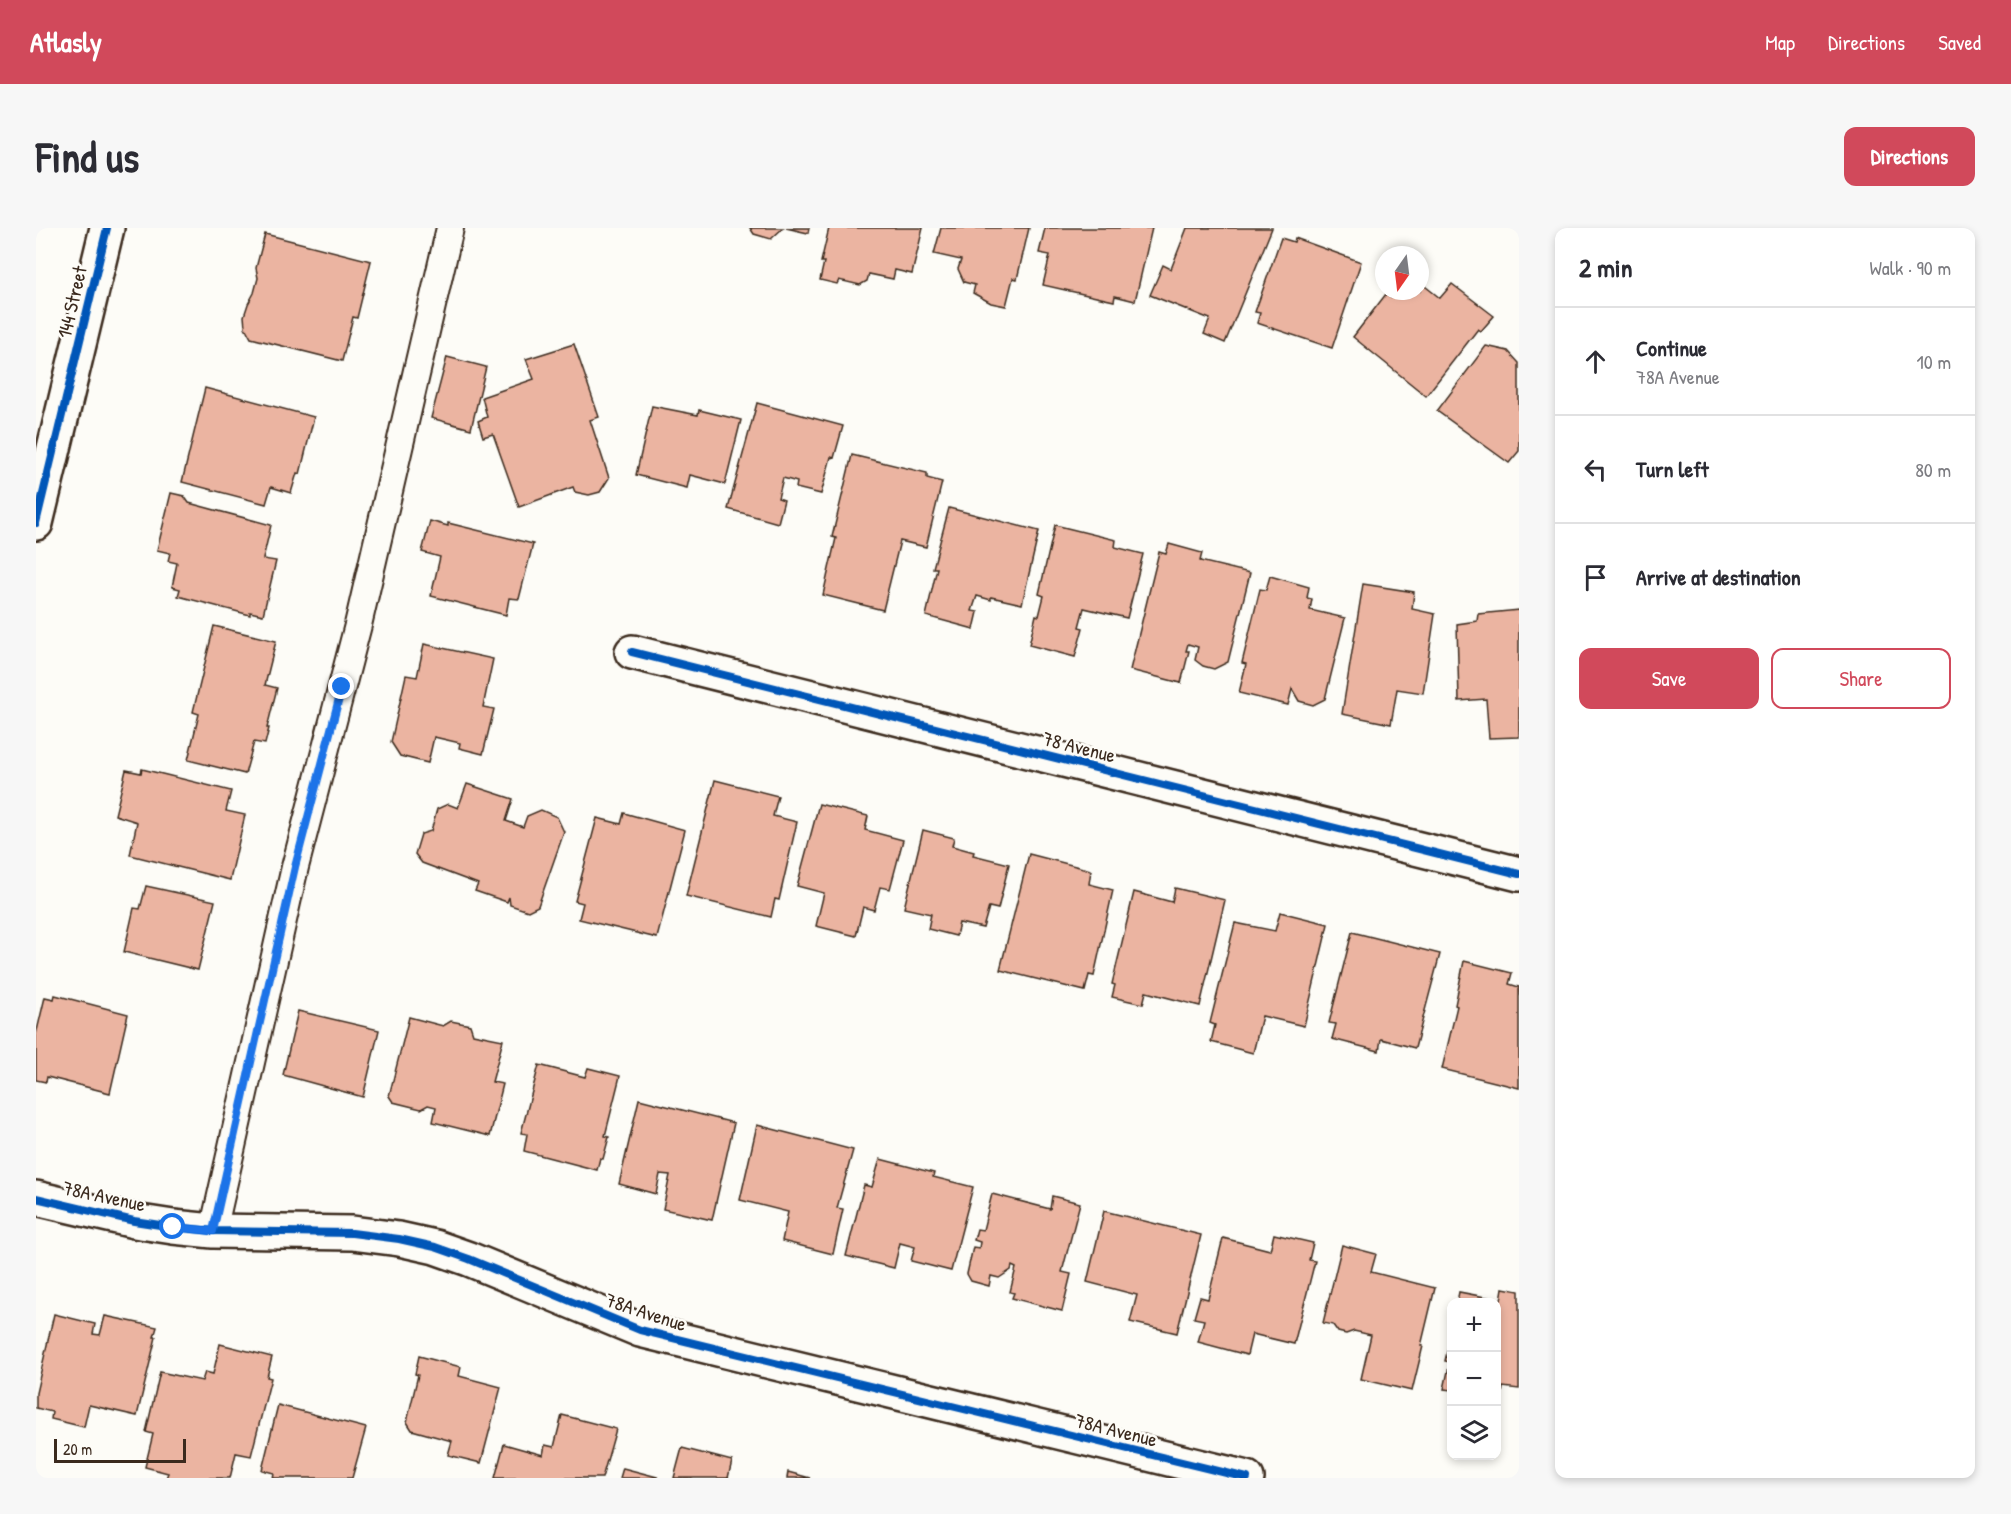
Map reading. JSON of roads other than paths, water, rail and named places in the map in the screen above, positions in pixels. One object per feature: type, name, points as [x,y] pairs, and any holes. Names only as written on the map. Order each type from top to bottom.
[{"type":"street","name":"144 Street","points":[[37,515],[107,228]]},
{"type":"street","name":"78 Avenue","points":[[632,651],[1519,874]]},
{"type":"street","name":"78A Avenue","points":[[36,1198],[134,1221],[213,1231],[352,1233],[399,1239],[435,1247],[470,1259],[640,1330],[1169,1469],[1246,1478]]},
{"type":"lane","points":[[213,1231],[295,867],[358,626],[450,228]]}]
